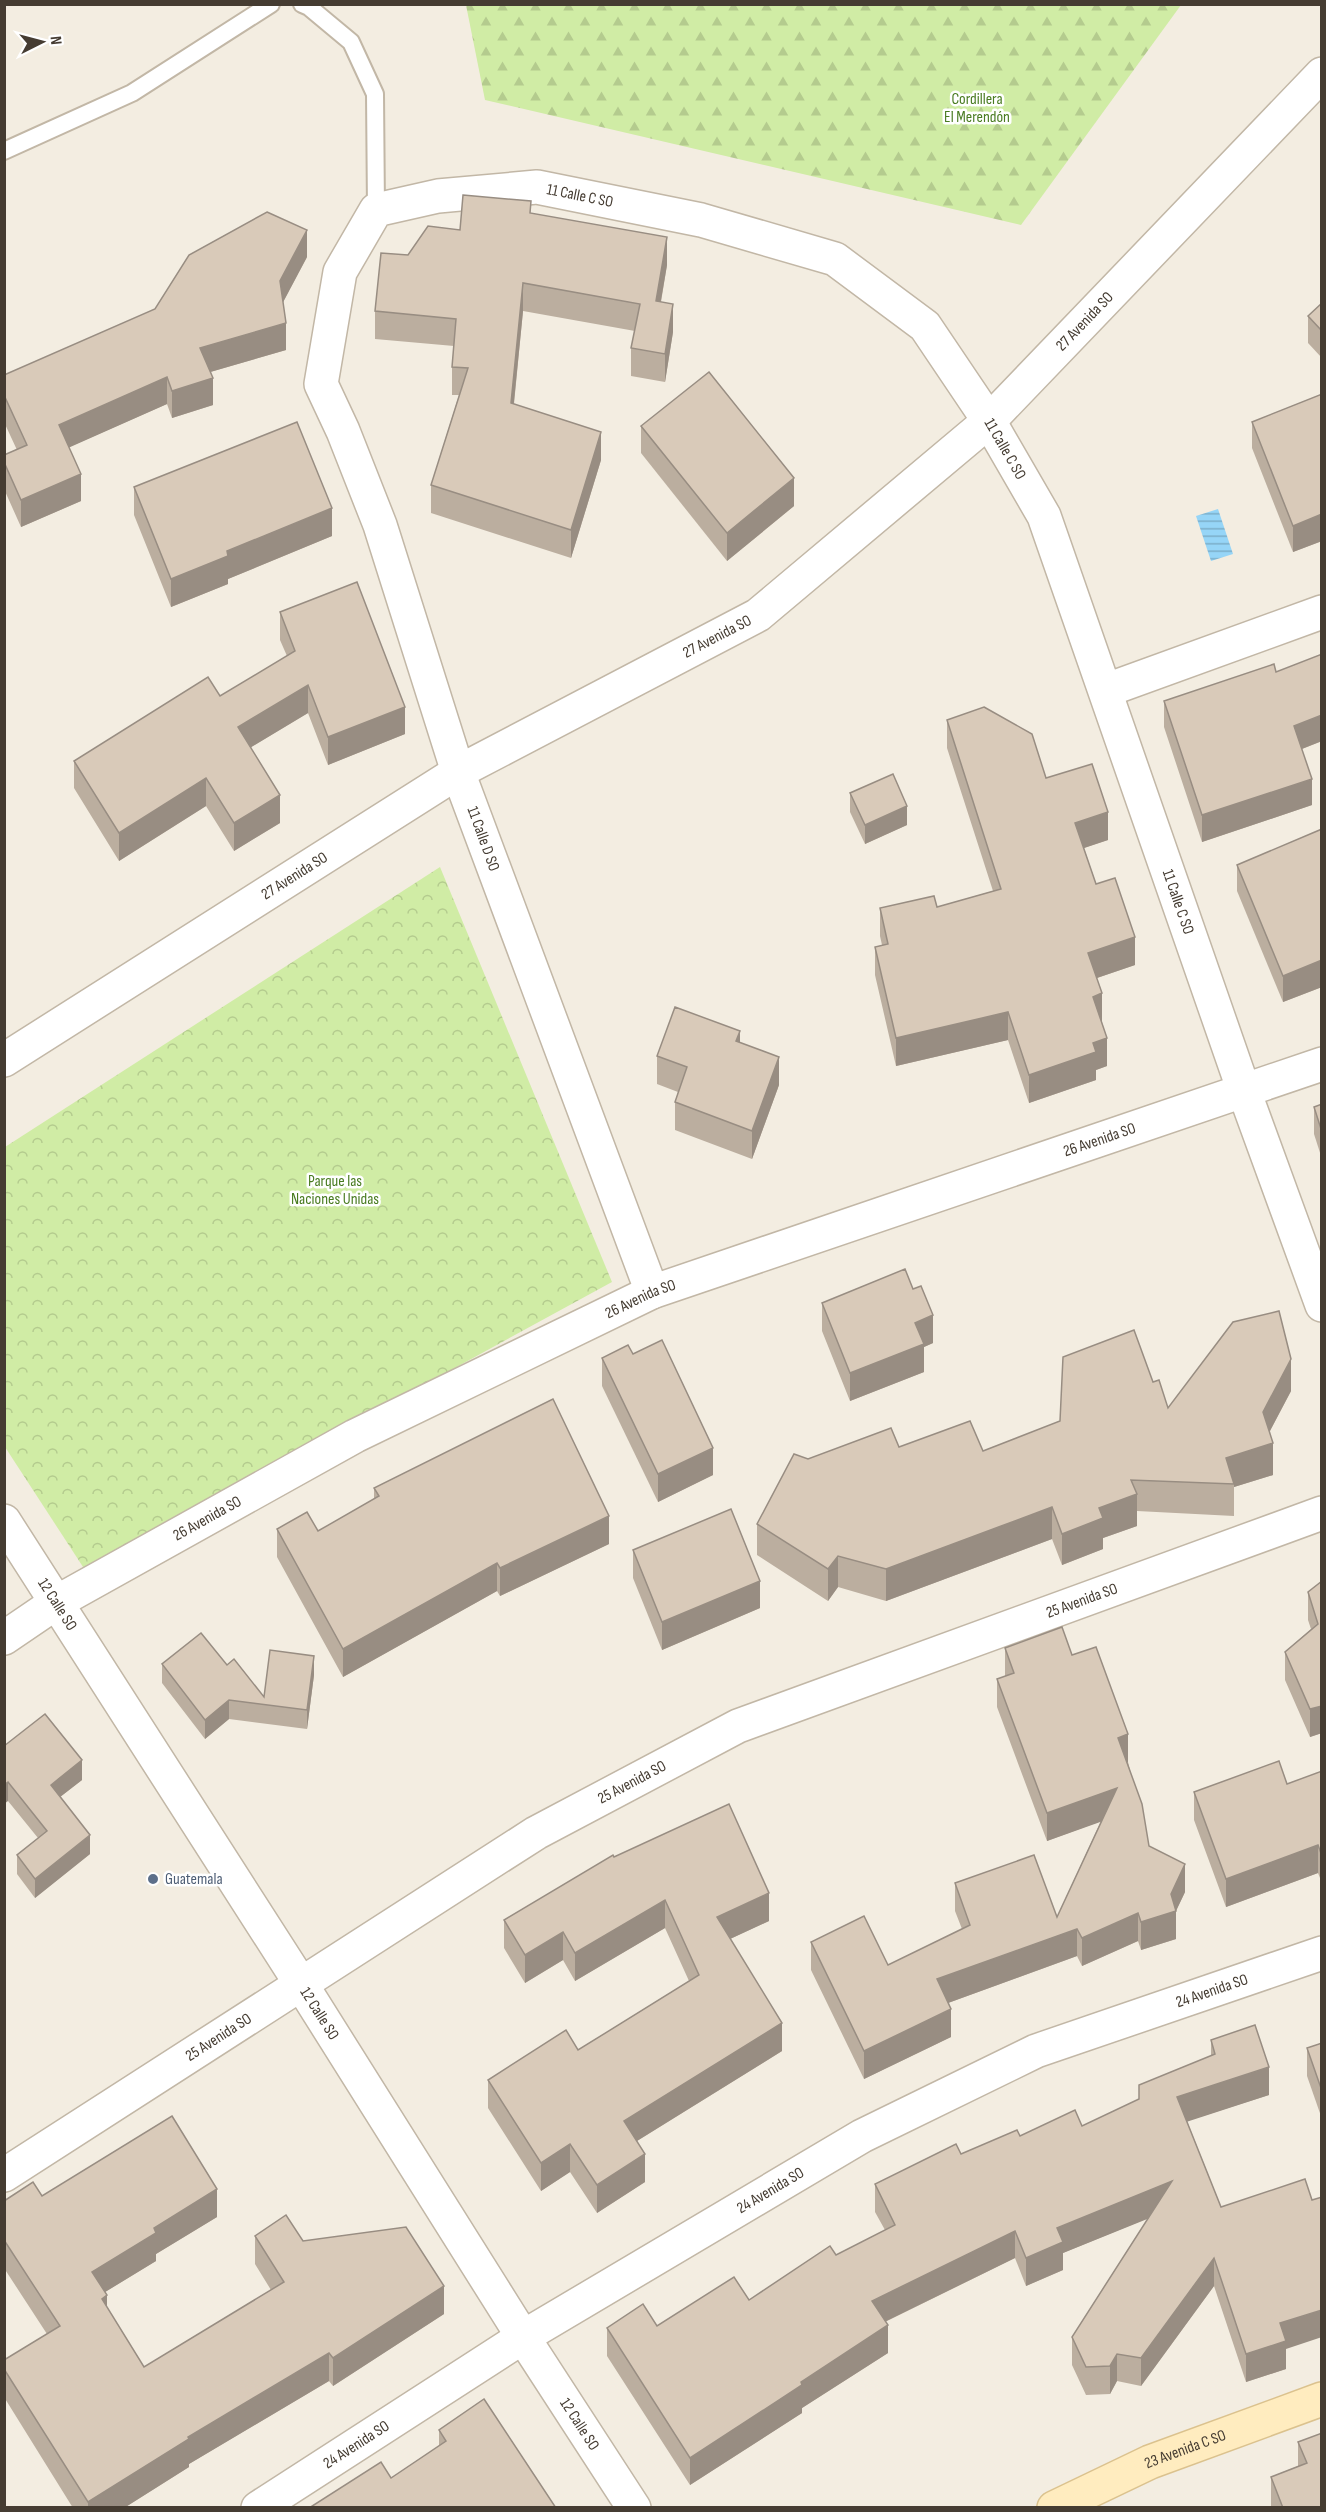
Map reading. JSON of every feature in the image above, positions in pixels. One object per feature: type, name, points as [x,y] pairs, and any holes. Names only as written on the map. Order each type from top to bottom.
[{"type":"street","name":"27 Avenida SO","points":[[4,1060],[459,772],[758,615],[989,421],[1322,74]]},
{"type":"street","name":"11 Calle C SO","points":[[376,210],[438,196],[537,187],[701,220],[835,259],[925,326],[989,421],[1044,516],[1107,690],[1244,1092],[1322,1305]]},
{"type":"street","name":"11 Calle D SO","points":[[376,210],[340,272],[321,384],[343,430],[380,525],[459,772],[652,1292]]},
{"type":"street","points":[[1107,690],[1322,612]]},
{"type":"street","name":"26 Avenida SO","points":[[4,1638],[57,1602],[355,1436],[652,1292],[1322,1064]]},
{"type":"street","name":"25 Avenida SO","points":[[4,2175],[536,1833],[738,1726],[1322,1513]]},
{"type":"street","name":"12 Calle SO","points":[[4,1521],[634,2508]]},
{"type":"street","name":"24 Avenida SO","points":[[258,2508],[523,2337],[862,2136],[1036,2051],[1322,1953]]},
{"type":"street","name":"23 Avenida C SO","points":[[1054,2508],[1150,2462],[1322,2399]]},
{"type":"lane","points":[[4,151],[132,93],[271,4]]},
{"type":"lane","points":[[302,4],[309,7],[351,42],[375,94],[376,210]]},
{"type":"green space","name":"Cordillera El Merendón","points":[[466,4],[1181,5],[1021,225],[485,100]]},
{"type":"green space","name":"Parque las Naciones Unidas","points":[[440,867],[612,1282],[85,1570],[5,1447],[5,1147]]},
{"type":"water","points":[[1218,509],[1233,554],[1211,561],[1196,516]]},
{"type":"building","points":[[463,195],[531,201],[530,213],[667,237],[656,301],[673,304],[665,354],[631,348],[640,304],[523,283],[511,403],[601,432],[571,530],[431,485],[468,368],[452,367],[456,319],[375,311],[381,253],[408,255],[428,226],[460,230]]},
{"type":"building","points":[[267,212],[307,230],[280,281],[286,323],[200,348],[213,378],[172,391],[167,377],[59,425],[81,474],[21,500],[4,462],[4,455],[27,445],[4,395],[4,375],[155,309],[189,255]]},
{"type":"building","points":[[1322,303],[1322,331],[1308,316]]},
{"type":"building","points":[[709,372],[794,478],[727,533],[641,426]]},
{"type":"building","points":[[1322,394],[1322,514],[1293,526],[1252,422]]},
{"type":"building","points":[[297,422],[332,508],[227,551],[228,556],[171,579],[134,487]]},
{"type":"building","points":[[357,582],[405,707],[328,737],[308,685],[238,727],[280,795],[234,823],[206,778],[119,833],[74,761],[208,677],[220,696],[295,651],[280,612]]},
{"type":"building","points":[[1322,654],[1322,715],[1294,726],[1312,779],[1202,815],[1164,701],[1274,664],[1276,672]]},
{"type":"building","points":[[984,707],[1032,734],[1046,778],[1092,764],[1108,812],[1075,823],[1096,884],[1115,878],[1135,937],[1088,953],[1102,993],[1093,997],[1107,1038],[1093,1043],[1096,1052],[1029,1075],[1008,1012],[896,1038],[875,947],[888,944],[880,908],[934,896],[937,907],[1001,889],[947,720]]},
{"type":"building","points":[[893,774],[907,806],[865,825],[850,793]]},
{"type":"building","points":[[1322,829],[1322,960],[1283,976],[1237,865]]},
{"type":"building","points":[[675,1007],[740,1031],[736,1041],[779,1057],[752,1131],[675,1102],[687,1067],[657,1056]]},
{"type":"building","points":[[1322,1104],[1322,1132],[1314,1107]]},
{"type":"building","points":[[905,1269],[913,1289],[921,1286],[933,1315],[915,1323],[924,1344],[850,1373],[822,1303]]},
{"type":"building","points":[[1279,1311],[1291,1359],[1263,1412],[1273,1443],[1226,1458],[1234,1484],[1131,1480],[1137,1494],[1099,1508],[1103,1518],[1062,1534],[1052,1507],[886,1569],[838,1556],[828,1569],[757,1524],[794,1454],[808,1459],[891,1428],[899,1447],[970,1421],[983,1451],[1060,1421],[1063,1357],[1134,1330],[1153,1382],[1159,1380],[1168,1408],[1233,1322]]},
{"type":"building","points":[[662,1340],[713,1448],[658,1474],[602,1358],[628,1345],[633,1354]]},
{"type":"building","points":[[553,1399],[609,1516],[500,1568],[497,1563],[343,1649],[277,1529],[307,1512],[318,1531],[379,1496],[374,1488]]},
{"type":"building","points":[[731,1509],[760,1581],[662,1622],[633,1550]]},
{"type":"building","points":[[1322,1581],[1322,1706],[1310,1709],[1285,1652],[1318,1624],[1308,1592]]},
{"type":"building","points":[[1062,1627],[1072,1655],[1096,1647],[1128,1734],[1118,1738],[1142,1804],[1149,1846],[1185,1864],[1171,1894],[1176,1911],[1141,1922],[1138,1913],[1082,1938],[1077,1929],[937,1979],[951,2009],[864,2051],[811,1942],[864,1916],[888,1965],[970,1925],[955,1883],[1034,1855],[1057,1917],[1117,1788],[1047,1813],[997,1679],[1014,1673],[1005,1648]]},
{"type":"building","points":[[201,1633],[227,1665],[234,1659],[264,1697],[270,1650],[314,1656],[307,1710],[229,1700],[205,1720],[162,1664]]},
{"type":"building","points":[[45,1714],[82,1760],[51,1785],[90,1835],[35,1879],[17,1855],[47,1831],[8,1782],[4,1785],[4,1746]]},
{"type":"building","points":[[1279,1761],[1287,1784],[1322,1771],[1322,1856],[1318,1845],[1226,1879],[1194,1792]]},
{"type":"building","points":[[729,1804],[769,1893],[717,1917],[782,2023],[624,2121],[645,2154],[597,2185],[570,2144],[541,2163],[488,2080],[566,2030],[578,2050],[699,1975],[665,1900],[575,1953],[563,1932],[525,1955],[504,1920],[613,1855],[614,1857]]},
{"type":"building","points":[[1255,2025],[1269,2067],[1177,2097],[1221,2207],[1305,2179],[1312,2200],[1322,2197],[1322,2310],[1280,2323],[1286,2341],[1246,2354],[1214,2258],[1141,2358],[1117,2354],[1110,2366],[1086,2367],[1072,2337],[1172,2181],[1057,2228],[1063,2242],[1026,2258],[1015,2231],[872,2301],[888,2325],[801,2382],[802,2385],[690,2458],[607,2328],[643,2304],[657,2326],[734,2277],[749,2300],[830,2246],[836,2255],[895,2225],[875,2184],[956,2144],[961,2154],[1017,2130],[1020,2136],[1075,2110],[1082,2126],[1139,2099],[1139,2085],[1215,2054],[1211,2040]]},
{"type":"building","points":[[1322,2043],[1322,2091],[1307,2048]]},
{"type":"building","points":[[172,2116],[217,2189],[154,2228],[156,2233],[92,2272],[107,2295],[102,2299],[144,2367],[284,2282],[255,2236],[286,2215],[303,2241],[406,2227],[444,2286],[333,2358],[329,2353],[188,2437],[189,2439],[88,2502],[4,2369],[4,2360],[60,2326],[4,2240],[4,2201],[33,2182],[42,2196]]},
{"type":"building","points":[[484,2399],[556,2508],[309,2508],[381,2462],[391,2478],[446,2441],[439,2430]]},
{"type":"building","points":[[1322,2433],[1322,2508],[1283,2508],[1271,2477],[1307,2463],[1298,2442]]},
{"type":"place","name":"Guatemala","points":[[153,1879]]}]
